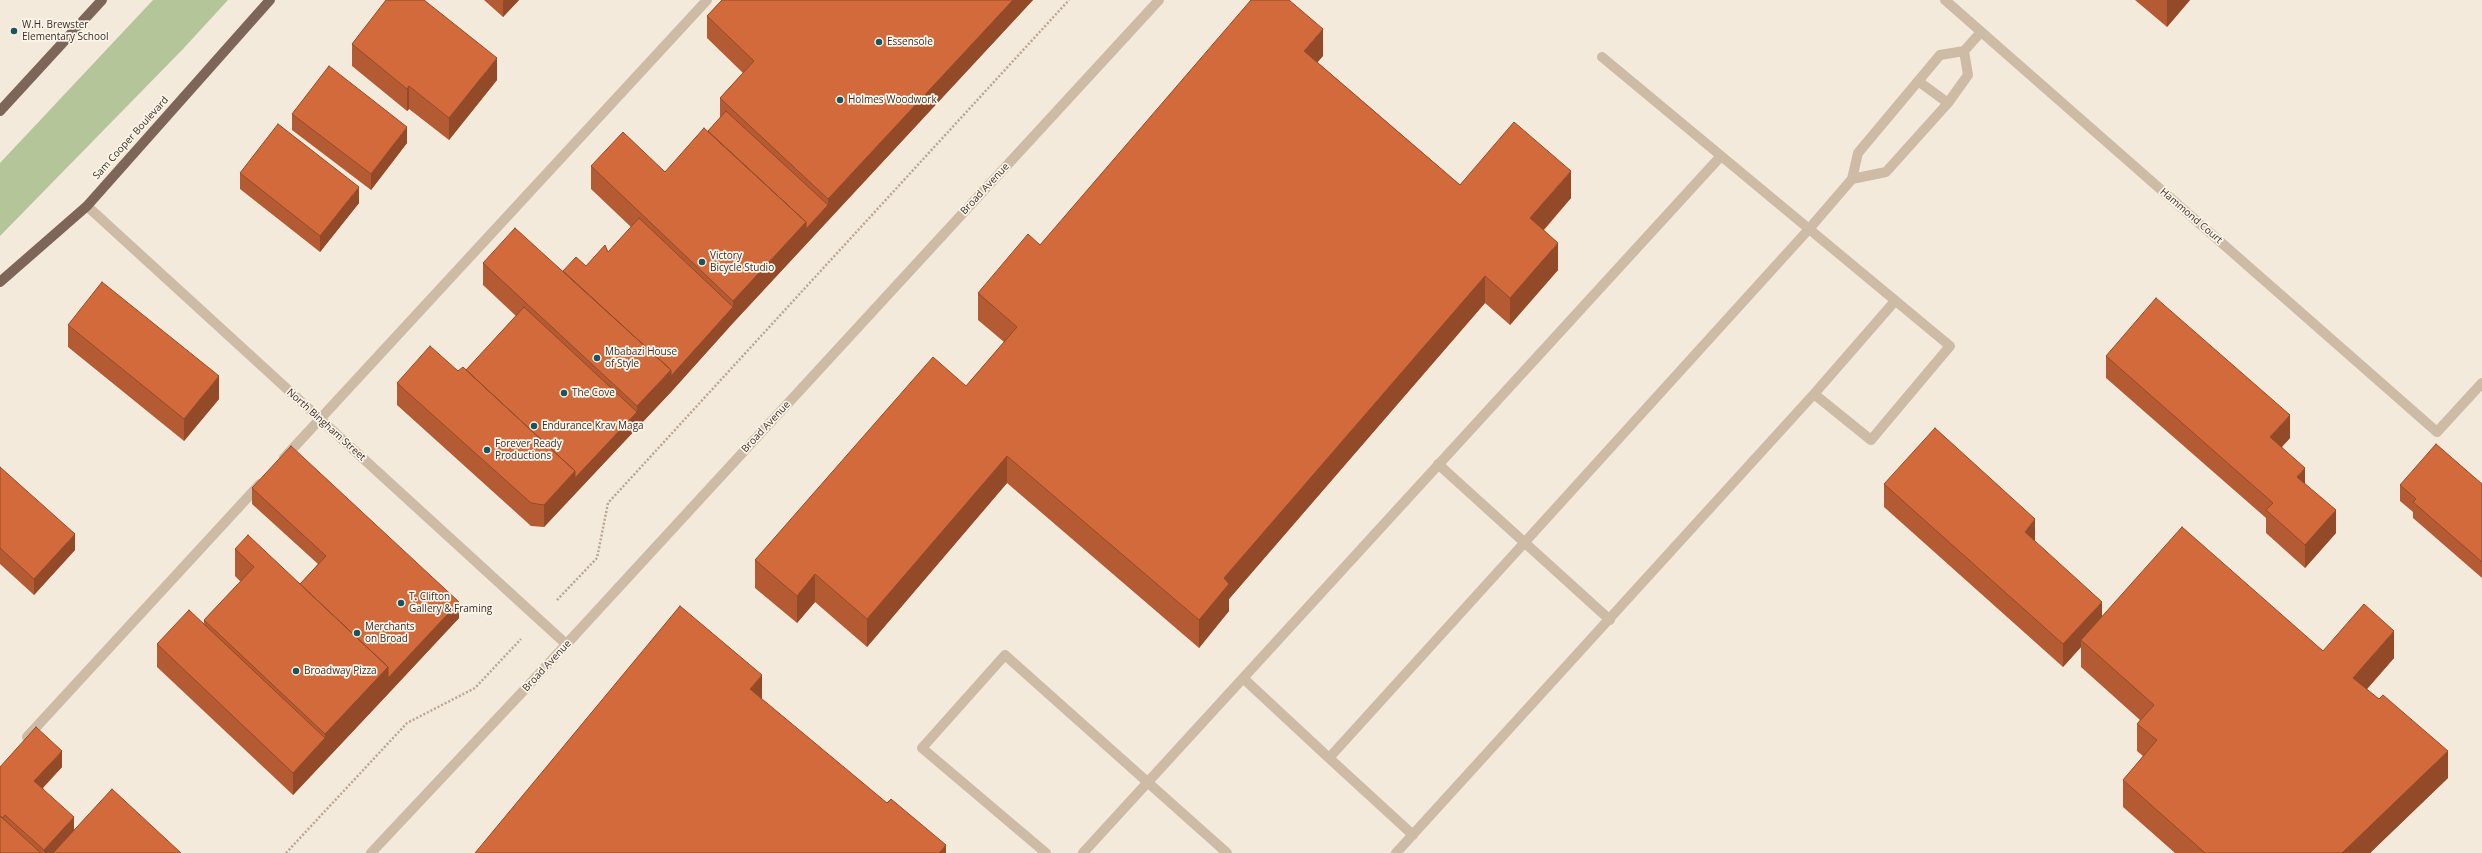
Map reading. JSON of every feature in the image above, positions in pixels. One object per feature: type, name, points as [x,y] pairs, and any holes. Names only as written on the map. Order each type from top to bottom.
[{"type":"main road","points":[[0,110],[102,0]]},
{"type":"main road","name":"Sam Cooper Boulevard","points":[[0,282],[86,206],[270,0]]},
{"type":"street","points":[[277,466],[707,0]]},
{"type":"street","name":"Broad Avenue","points":[[371,853],[566,644],[1159,0]]},
{"type":"street","name":"Hammond Court","points":[[1945,0],[2436,432],[2482,383]]},
{"type":"street","points":[[1329,758],[1809,230],[1852,179],[1858,153],[1940,55],[1964,52],[1981,32]]},
{"type":"street","points":[[1852,179],[1886,172],[1948,103],[1968,75],[1964,52]]},
{"type":"street","points":[[1602,57],[1950,346],[1871,440],[1814,394]]},
{"type":"street","points":[[1918,81],[1948,103]]},
{"type":"street","points":[[1083,853],[1721,156]]},
{"type":"street","name":"North Bingham Street","points":[[86,206],[320,420],[540,618],[566,644]]},
{"type":"street","points":[[1396,853],[1610,620],[1814,394],[1895,301]]},
{"type":"street","points":[[1438,464],[1610,620]]},
{"type":"street","points":[[21,744],[266,477]]},
{"type":"street","points":[[1046,853],[922,748],[1005,655],[1227,853]]},
{"type":"street","points":[[1243,678],[1412,835]]},
{"type":"path","points":[[286,853],[407,723],[475,688],[597,558],[608,503],[1069,0]]},
{"type":"green space","points":[[153,0],[228,0],[183,49],[0,236],[0,163]]},
{"type":"building","points":[[386,0],[424,0],[497,58],[449,118],[409,86],[407,89],[352,44]]},
{"type":"building","points":[[722,0],[1013,0],[828,199],[720,98],[754,61],[707,16]]},
{"type":"building","points":[[1251,0],[1289,0],[1323,29],[1304,51],[1460,185],[1514,122],[1571,171],[1530,218],[1558,243],[1510,298],[1485,276],[1224,578],[1229,584],[1199,620],[1007,456],[867,619],[815,574],[797,596],[755,560],[933,357],[966,386],[1017,327],[978,293],[1028,234],[1040,245]]},
{"type":"building","points":[[329,66],[407,127],[371,174],[292,114]]},
{"type":"building","points":[[726,111],[828,205],[806,229],[806,222],[708,131]]},
{"type":"building","points":[[278,124],[359,187],[320,236],[240,173]]},
{"type":"building","points":[[704,128],[806,222],[733,301],[591,166],[623,132],[665,172]]},
{"type":"building","points":[[639,218],[733,307],[671,376],[671,370],[563,271],[576,257],[586,266],[605,245],[608,252]]},
{"type":"building","name":"Mbabazi House of Style","points":[[515,228],[671,370],[637,406],[483,263]]},
{"type":"building","points":[[102,282],[219,376],[184,419],[68,325]]},
{"type":"building","points":[[2156,298],[2290,415],[2270,437],[2305,468],[2297,477],[2336,510],[2305,545],[2266,510],[2273,503],[2106,356]]},
{"type":"building","points":[[524,307],[637,412],[575,478],[575,471],[466,370]]},
{"type":"building","name":"Forever Ready Productions","points":[[430,346],[458,371],[463,367],[575,471],[544,505],[531,503],[397,383]]},
{"type":"building","points":[[1935,428],[2035,519],[2025,532],[2102,602],[2063,644],[1884,484]]},
{"type":"building","points":[[2436,444],[2482,484],[2482,562],[2413,502],[2416,499],[2400,485]]},
{"type":"building","points":[[291,446],[459,602],[388,678],[388,667],[300,584],[326,556],[252,488]]},
{"type":"building","points":[[0,467],[75,534],[34,579],[0,548]]},
{"type":"building","points":[[2182,527],[2323,651],[2364,604],[2394,631],[2353,678],[2379,699],[2383,695],[2448,751],[2342,853],[2205,853],[2123,780],[2157,740],[2137,724],[2154,705],[2081,640]]},
{"type":"building","name":"Broadway Pizza","points":[[248,535],[388,667],[325,734],[204,620],[254,567],[235,549]]},
{"type":"building","points":[[680,606],[762,675],[750,689],[887,803],[891,799],[946,845],[939,853],[475,853]]},
{"type":"building","points":[[189,610],[325,738],[293,773],[157,644]]},
{"type":"building","points":[[36,727],[62,751],[34,781],[74,817],[44,850],[5,815],[3,818],[0,816],[0,767]]},
{"type":"building","points":[[112,789],[181,853],[53,853]]},
{"type":"building","points":[[0,816],[41,853],[0,853]]},
{"type":"place","name":"W.H. Brewster Elementary School","points":[[14,31]]},
{"type":"place","name":"Essensole","points":[[879,42]]},
{"type":"place","name":"Holmes Woodwork","points":[[840,100]]},
{"type":"place","name":"Victory Bicycle Studio","points":[[702,262]]},
{"type":"place","name":"Mbabazi House of Style","points":[[597,358]]},
{"type":"place","name":"The Cove","points":[[564,393]]},
{"type":"place","name":"Endurance Krav Maga","points":[[534,426]]},
{"type":"place","name":"Forever Ready Productions","points":[[487,450]]},
{"type":"place","name":"T. Clifton Gallery & Framing","points":[[401,603]]},
{"type":"place","name":"Merchants on Broad","points":[[357,633]]},
{"type":"place","name":"Broadway Pizza","points":[[296,671]]}]
